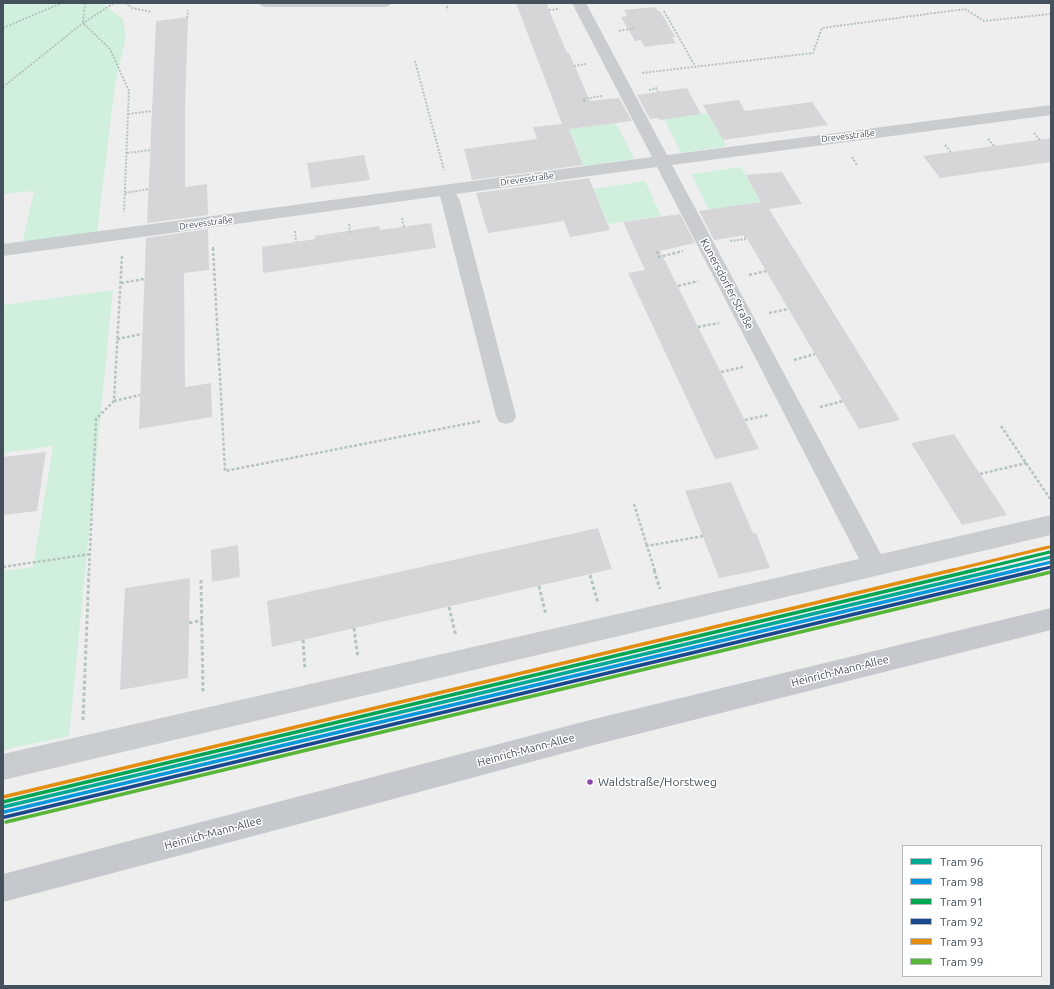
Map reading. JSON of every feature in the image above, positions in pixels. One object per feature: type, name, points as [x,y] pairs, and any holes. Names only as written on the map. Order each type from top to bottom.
[{"type":"main road","name":"Heinrich-Mann-Allee","points":[[3,888],[594,732],[1051,619]]},
{"type":"street","points":[[266,3],[384,3]]},
{"type":"street","name":"Kunersdorfer Straße","points":[[579,3],[875,566]]},
{"type":"street","name":"Drevesstraße","points":[[3,250],[1051,110]]},
{"type":"street","points":[[446,190],[506,416]]},
{"type":"street","points":[[3,767],[1051,525]]},
{"type":"path","points":[[3,28],[62,3]]},
{"type":"path","points":[[83,23],[85,3]]},
{"type":"path","points":[[3,87],[83,23],[114,3]]},
{"type":"path","points":[[126,3],[132,8],[152,12]]},
{"type":"path","points":[[640,73],[812,53],[822,28],[965,9],[984,22],[1051,14]]},
{"type":"path","points":[[187,18],[188,10]]},
{"type":"path","points":[[664,11],[695,66]]},
{"type":"path","points":[[83,23],[110,49],[129,91],[121,283],[114,399],[96,419],[83,720]]},
{"type":"path","points":[[618,31],[634,28]]},
{"type":"path","points":[[416,60],[442,163]]},
{"type":"path","points":[[574,66],[591,63]]},
{"type":"path","points":[[585,102],[583,99],[606,96]]},
{"type":"path","points":[[128,114],[152,111]]},
{"type":"path","points":[[127,153],[151,150]]},
{"type":"path","points":[[125,192],[149,189]]},
{"type":"path","points":[[727,242],[746,239],[745,235]]},
{"type":"path","points":[[213,247],[225,472],[506,416]]},
{"type":"path","points":[[657,251],[659,257],[684,251]]},
{"type":"path","points":[[746,275],[766,271]]},
{"type":"path","points":[[121,283],[144,279]]},
{"type":"path","points":[[678,286],[699,281]]},
{"type":"path","points":[[767,314],[788,309]]},
{"type":"path","points":[[698,327],[721,322]]},
{"type":"path","points":[[117,339],[142,334]]},
{"type":"path","points":[[793,360],[815,354]]},
{"type":"path","points":[[721,372],[744,366]]},
{"type":"path","points":[[114,399],[140,396]]},
{"type":"path","points":[[818,408],[843,401]]},
{"type":"path","points":[[745,420],[769,414]]},
{"type":"path","points":[[1001,426],[1051,500]]},
{"type":"path","points":[[980,474],[1026,464]]},
{"type":"path","points":[[634,504],[660,590]]},
{"type":"path","points":[[647,546],[703,536]]},
{"type":"path","points":[[3,567],[90,554]]},
{"type":"path","points":[[590,575],[599,604]]},
{"type":"path","points":[[201,580],[203,694]]},
{"type":"path","points":[[539,586],[546,616]]},
{"type":"path","points":[[449,607],[458,644]]},
{"type":"path","points":[[189,623],[202,620]]},
{"type":"path","points":[[354,628],[359,666]]},
{"type":"path","points":[[303,640],[305,678]]},
{"type":"green space","points":[[3,3],[103,3],[123,19],[126,37],[115,85],[97,233],[22,244],[34,191],[3,194]]},
{"type":"green space","points":[[708,113],[727,146],[681,153],[664,119]]},
{"type":"green space","points":[[616,123],[634,159],[584,166],[569,129]]},
{"type":"green space","points":[[741,167],[761,202],[709,210],[691,174]]},
{"type":"green space","points":[[645,181],[661,216],[608,224],[593,189]]},
{"type":"green space","points":[[113,290],[69,736],[3,750],[3,571],[33,567],[53,446],[3,453],[3,305]]},
{"type":"building","points":[[516,3],[546,3],[567,53],[569,53],[590,101],[619,98],[632,121],[569,129],[583,165],[472,180],[464,149],[537,139],[533,127],[562,124]]},
{"type":"building","points":[[655,7],[658,11],[660,11],[675,37],[672,37],[676,43],[645,47],[641,40],[635,41],[621,17],[627,16],[624,10]]},
{"type":"building","points":[[188,17],[185,108],[185,187],[207,184],[208,215],[147,223],[156,21]]},
{"type":"building","points":[[687,88],[701,114],[660,120],[659,118],[650,119],[637,95]]},
{"type":"building","points":[[739,100],[745,111],[812,102],[828,125],[723,140],[703,105]]},
{"type":"building","points":[[1051,138],[1051,162],[940,178],[923,156]]},
{"type":"building","points":[[364,155],[370,180],[311,188],[307,163]]},
{"type":"building","points":[[782,172],[802,204],[769,209],[900,420],[859,429],[745,235],[714,240],[699,211],[761,202],[746,175]]},
{"type":"building","points":[[589,178],[610,230],[570,237],[564,221],[488,233],[476,193]]},
{"type":"building","points":[[680,214],[695,243],[660,251],[759,449],[715,459],[628,273],[645,270],[623,222]]},
{"type":"building","points":[[431,223],[436,248],[263,273],[262,247],[315,239],[315,236],[379,226],[380,230]]},
{"type":"building","points":[[208,229],[209,270],[184,273],[185,387],[211,383],[212,417],[139,429],[146,238]]},
{"type":"building","points":[[954,434],[1007,515],[962,525],[911,443]]},
{"type":"building","points":[[46,452],[37,511],[3,515],[3,457]]},
{"type":"building","points":[[731,482],[753,533],[756,533],[770,568],[719,578],[685,491]]},
{"type":"building","points":[[598,528],[612,569],[272,647],[267,601]]},
{"type":"building","points":[[238,545],[240,577],[212,582],[211,550]]},
{"type":"building","points":[[190,578],[188,678],[120,690],[125,588]]},
{"type":"tram line","name":"93","points":[[3,797],[1049,547]]},
{"type":"tram line","name":"91","points":[[3,802],[1050,552]]},
{"type":"tram line","name":"96","points":[[3,807],[1051,557]]},
{"type":"tram line","name":"98","points":[[4,812],[1051,562]]},
{"type":"tram line","name":"92","points":[[5,817],[1051,567]]},
{"type":"tram line","name":"99","points":[[6,822],[1051,572]]},
{"type":"place","name":"Waldstraße/Horstweg","points":[[590,782]]}]
